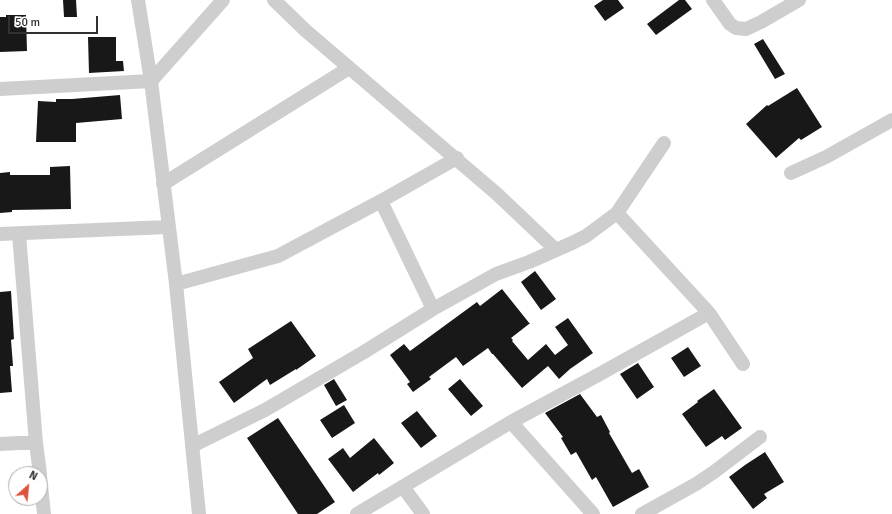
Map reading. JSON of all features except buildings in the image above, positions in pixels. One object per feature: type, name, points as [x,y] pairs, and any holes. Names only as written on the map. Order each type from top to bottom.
[{"type":"street","points":[[138,0],[151,81],[176,284],[199,514]]},
{"type":"street","points":[[0,89],[151,81],[223,0]]},
{"type":"street","points":[[274,0],[349,68],[498,194],[556,250]]},
{"type":"street","points":[[713,0],[730,24],[736,28],[746,29],[799,0]]},
{"type":"street","points":[[163,184],[349,68]]},
{"type":"street","points":[[791,173],[826,157],[892,120]]},
{"type":"street","points":[[192,446],[265,410],[364,352],[433,309],[496,274],[529,262],[586,236],[617,213],[664,143]]},
{"type":"street","points":[[176,284],[278,256],[381,201],[456,158]]},
{"type":"street","points":[[381,201],[433,309]]},
{"type":"street","points":[[617,213],[709,313],[743,364]]},
{"type":"street","points":[[0,234],[168,227]]},
{"type":"street","points":[[19,234],[39,466]]},
{"type":"street","points":[[357,514],[511,422],[709,313]]},
{"type":"street","points":[[511,422],[593,514]]},
{"type":"street","points":[[642,514],[696,484],[760,437]]},
{"type":"street","points":[[0,444],[36,443]]},
{"type":"street","points":[[403,487],[423,514]]}]
